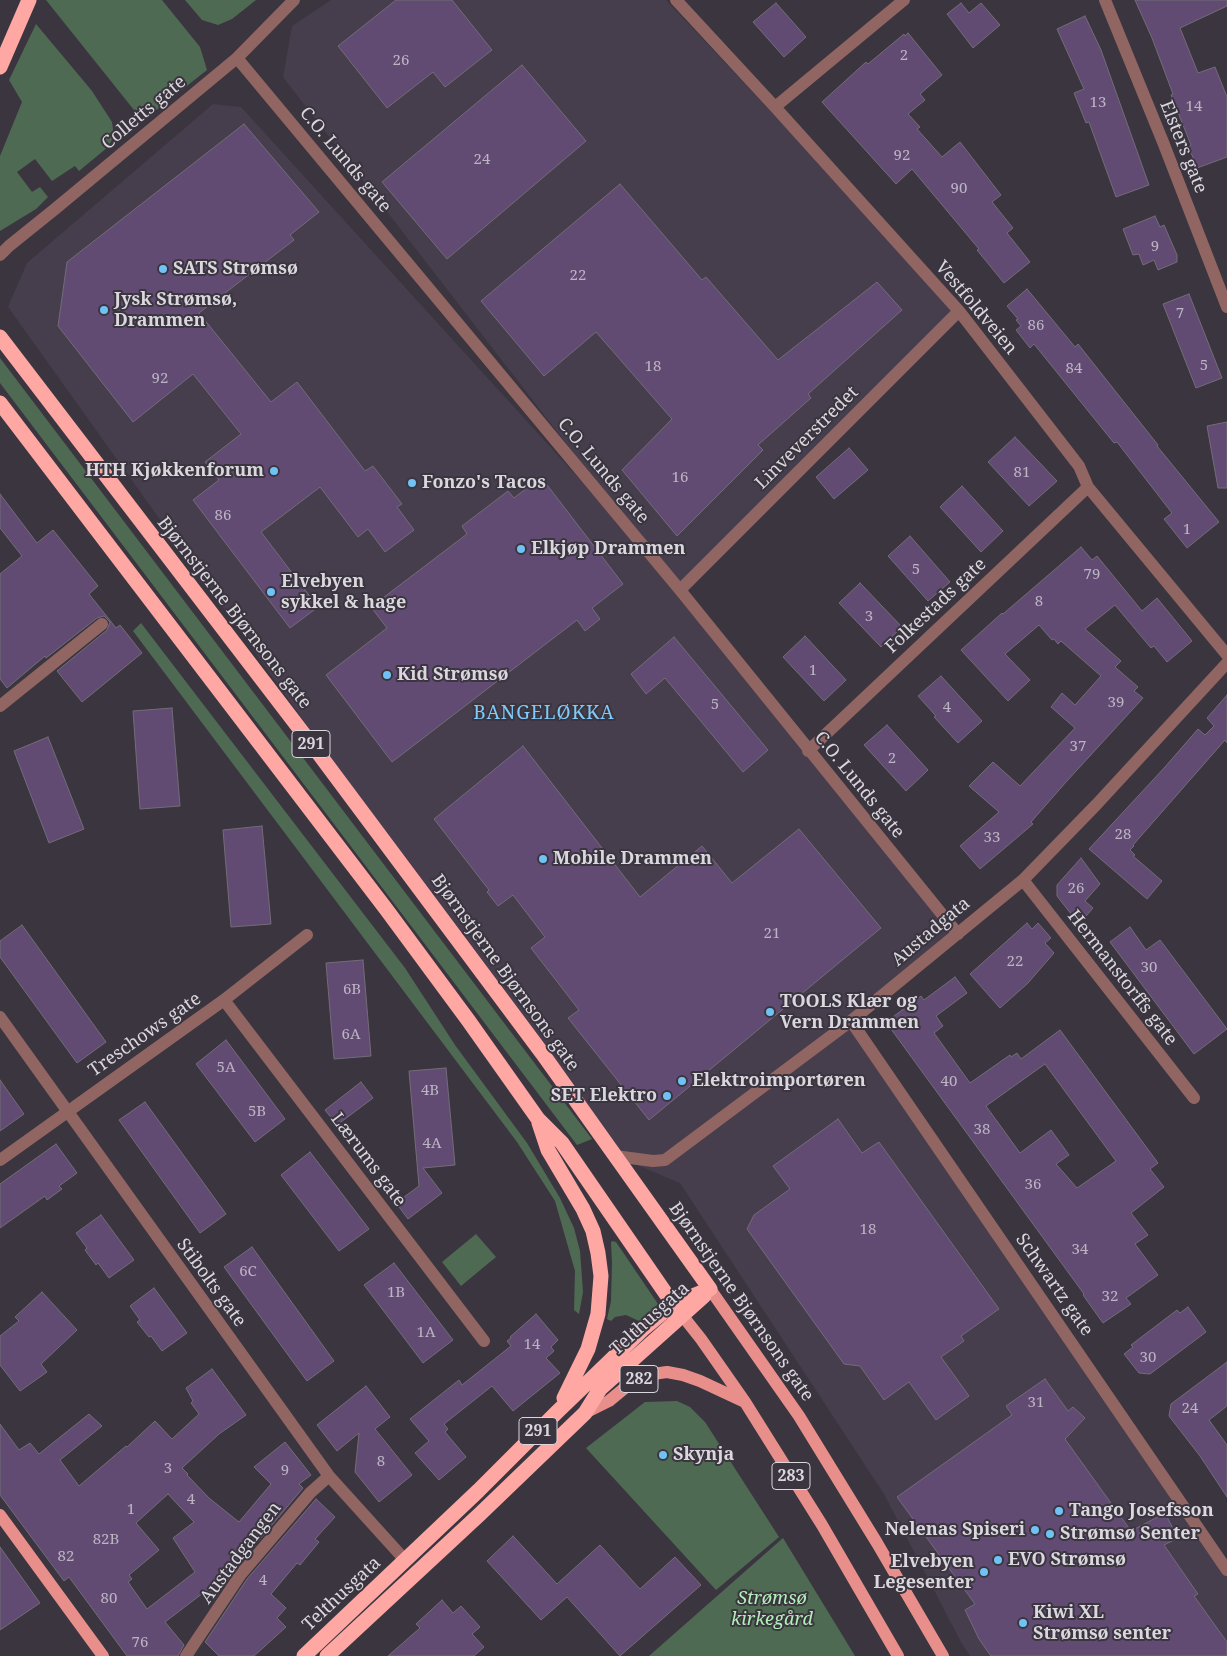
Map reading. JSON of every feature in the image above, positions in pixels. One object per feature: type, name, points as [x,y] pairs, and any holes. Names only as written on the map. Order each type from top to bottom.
[{"type":"highway","points":[[0,67],[29,0]]},
{"type":"highway","name":"Bjørnstjerne Bjørnsons gate","points":[[0,337],[319,754],[542,1053],[710,1289]]},
{"type":"highway","name":"291","points":[[0,403],[386,908],[538,1119],[562,1143],[678,1310]]},
{"type":"highway","name":"Telthusgata","points":[[538,1119],[548,1150],[583,1209],[593,1231],[601,1276],[598,1314],[588,1349],[557,1412]]},
{"type":"highway","name":"Telthusgata","points":[[304,1656],[478,1491],[636,1336],[710,1289]]},
{"type":"highway","name":"Telthusgata","points":[[327,1656],[473,1521],[585,1413],[600,1389],[678,1310]]},
{"type":"main road","name":"Bjørnstjerne Bjørnsons gate","points":[[710,1289],[799,1416],[877,1543],[943,1656]]},
{"type":"main road","name":"283","points":[[678,1310],[701,1339],[745,1402],[822,1525],[898,1656]]},
{"type":"main road","name":"Telthusgata","points":[[585,1413],[609,1400],[632,1382],[646,1376],[667,1372],[700,1381],[745,1402]]},
{"type":"main road","points":[[0,1515],[103,1656]]},
{"type":"street","name":"Colletts gate","points":[[0,255],[5,247],[55,209],[237,58],[294,0]]},
{"type":"street","name":"Vestfoldveien","points":[[676,0],[960,311],[1079,466],[1088,487],[1227,655]]},
{"type":"street","points":[[775,107],[904,0]]},
{"type":"street","name":"Elsters gate","points":[[1105,0],[1227,307]]},
{"type":"street","name":"C.O. Lunds gate","points":[[237,58],[680,590],[808,751],[958,934]]},
{"type":"street","name":"Linveverstredet","points":[[680,590],[960,311]]},
{"type":"street","name":"Folkestads gate","points":[[808,751],[1088,487]]},
{"type":"street","points":[[0,706],[102,624]]},
{"type":"street","name":"Austadgata","points":[[615,1156],[653,1161],[665,1160],[851,1020],[958,934],[1023,880],[1096,805],[1227,664]]},
{"type":"street","name":"Hermanstorffs gate","points":[[1023,880],[1194,1098]]},
{"type":"street","name":"Treschows gate","points":[[0,1160],[224,1000],[307,935]]},
{"type":"street","name":"Lærums gate","points":[[224,1000],[484,1341]]},
{"type":"street","name":"Stibolts gate","points":[[0,1017],[329,1476],[405,1560]]},
{"type":"street","name":"Schwartz gate","points":[[851,1020],[1227,1570]]},
{"type":"street","name":"Austadgangen","points":[[186,1656],[241,1574],[310,1493],[329,1476]]},
{"type":"shaded area","points":[[331,0],[666,0],[959,311],[680,590],[958,934],[851,1021],[1227,1570],[1227,1656],[970,1656],[884,1494],[680,1183],[615,1156],[8,307],[27,263],[213,104],[241,107],[674,583],[283,77],[292,26]]},
{"type":"green space","points":[[46,0],[162,0],[200,47],[207,70],[155,111],[134,110]]},
{"type":"green space","points":[[185,0],[256,0],[232,19],[218,25],[202,20]]},
{"type":"green space","points":[[36,24],[92,91],[112,122],[114,136],[108,147],[79,171],[75,166],[52,181],[35,159],[17,172],[32,192],[40,187],[48,197],[36,209],[0,231],[0,156],[22,102],[9,80]]},
{"type":"green space","points":[[0,358],[592,1139],[577,1145],[0,383]]},
{"type":"green space","points":[[141,623],[405,968],[455,1045],[527,1143],[560,1198],[574,1228],[580,1251],[583,1292],[579,1314],[574,1310],[575,1271],[555,1201],[517,1142],[133,631]]},
{"type":"green space","points":[[476,1234],[496,1257],[461,1286],[442,1262]]},
{"type":"green space","points":[[612,1241],[616,1242],[658,1304],[641,1322],[626,1315],[615,1317],[611,1321],[607,1319],[611,1301]]},
{"type":"green space","points":[[677,1401],[690,1407],[705,1422],[779,1537],[716,1590],[586,1448],[645,1402]]},
{"type":"green space","name":"Strømsø kirkegård","points":[[783,1538],[855,1656],[649,1656]]},
{"type":"building","points":[[396,0],[452,0],[492,50],[445,87],[433,72],[387,108],[338,46]]},
{"type":"building","points":[[1135,0],[1227,0],[1227,6],[1180,28],[1198,73],[1215,67],[1227,97],[1227,157],[1197,168],[1192,155],[1187,149],[1191,145],[1171,95],[1173,94],[1152,38]]},
{"type":"building","points":[[776,3],[806,37],[784,57],[753,22]]},
{"type":"building","points":[[961,3],[969,13],[981,3],[1000,25],[973,48],[947,14]]},
{"type":"building","points":[[1085,16],[1101,50],[1149,185],[1116,197],[1089,122],[1086,123],[1074,93],[1084,89],[1057,29]]},
{"type":"building","points":[[908,33],[942,75],[920,94],[925,100],[908,114],[920,127],[917,129],[942,157],[960,142],[1001,195],[992,202],[1013,228],[1007,233],[1030,262],[1004,283],[977,250],[979,249],[912,169],[896,184],[822,102],[866,62],[868,64],[904,34],[905,36]]},
{"type":"building","points":[[522,65],[586,141],[447,259],[382,182]]},
{"type":"building","points":[[244,124],[319,212],[290,235],[294,240],[199,313],[271,402],[297,382],[365,471],[373,466],[402,504],[397,507],[414,530],[385,552],[368,529],[358,537],[320,487],[261,532],[318,607],[290,628],[193,500],[219,480],[205,462],[241,434],[193,374],[133,422],[58,326],[67,262]]},
{"type":"building","points":[[620,184],[702,280],[706,277],[778,360],[877,282],[902,310],[808,394],[811,398],[758,445],[763,450],[677,536],[622,470],[672,419],[596,332],[544,376],[481,301]]},
{"type":"building","points":[[1155,216],[1160,227],[1164,225],[1177,255],[1177,262],[1158,270],[1154,260],[1143,265],[1139,254],[1133,255],[1123,229]]},
{"type":"building","points":[[1027,289],[1075,347],[1078,344],[1219,522],[1187,548],[1164,519],[1172,513],[1117,442],[1114,443],[1034,344],[1030,348],[1016,330],[1021,326],[1016,320],[1018,319],[1007,306]]},
{"type":"building","points":[[1189,294],[1222,378],[1196,388],[1163,304]]},
{"type":"building","points":[[1227,422],[1227,488],[1218,488],[1207,426]]},
{"type":"building","points":[[1015,437],[1057,481],[1029,506],[988,462]]},
{"type":"building","points":[[849,448],[868,470],[834,499],[816,477]]},
{"type":"building","points":[[541,477],[623,584],[592,608],[600,619],[585,631],[577,620],[392,762],[326,675],[387,628],[371,607],[467,534],[462,526],[508,491],[514,498]]},
{"type":"building","points":[[962,486],[1003,531],[981,552],[940,507]]},
{"type":"building","points":[[0,494],[37,543],[53,530],[98,586],[89,594],[116,628],[120,625],[142,653],[82,702],[57,671],[107,630],[110,622],[104,616],[97,618],[46,658],[45,656],[7,688],[0,679],[0,574],[22,556],[0,528]]},
{"type":"building","points":[[910,536],[950,582],[928,601],[888,556]]},
{"type":"building","points":[[1081,547],[1092,560],[1097,556],[1142,611],[1157,598],[1192,641],[1167,662],[1154,646],[1151,648],[1115,605],[1085,629],[1121,661],[1115,667],[1138,687],[1134,691],[1143,698],[1031,822],[1033,824],[980,869],[960,846],[999,812],[969,786],[993,762],[1020,786],[1075,728],[1051,707],[1062,693],[1075,705],[1101,676],[1061,641],[1058,644],[1054,639],[1052,640],[1039,625],[1005,654],[1030,680],[1008,701],[961,650]]},
{"type":"building","points":[[860,583],[902,627],[881,647],[839,603]]},
{"type":"building","points":[[805,636],[846,680],[824,701],[783,657]]},
{"type":"building","points":[[674,637],[768,750],[743,772],[665,678],[646,694],[631,674]]},
{"type":"building","points":[[941,676],[982,721],[958,743],[918,696]]},
{"type":"building","points":[[1227,695],[1227,743],[1225,740],[1130,850],[1135,855],[1133,856],[1162,881],[1147,899],[1089,849],[1198,729],[1205,735],[1214,726],[1207,718]]},
{"type":"building","points":[[172,708],[180,806],[140,809],[133,711]]},
{"type":"building","points":[[887,725],[928,770],[906,791],[864,745]]},
{"type":"building","points":[[48,737],[84,829],[49,843],[14,751]]},
{"type":"building","points":[[523,746],[640,897],[702,846],[732,883],[799,829],[881,928],[649,1120],[568,1018],[579,1010],[531,948],[545,937],[513,895],[498,906],[487,892],[489,890],[434,819]]},
{"type":"building","points":[[262,826],[271,924],[231,927],[223,830]]},
{"type":"building","points":[[1081,858],[1100,884],[1085,901],[1093,908],[1079,924],[1057,896],[1057,885]]},
{"type":"building","points":[[1027,923],[1032,929],[1038,923],[1051,938],[1045,943],[1054,953],[1028,983],[1000,1008],[970,974]]},
{"type":"building","points":[[22,925],[106,1042],[77,1063],[0,957],[0,941]]},
{"type":"building","points":[[1130,927],[1146,950],[1160,940],[1227,1029],[1194,1054],[1110,942]]},
{"type":"building","points":[[363,960],[371,1056],[334,1059],[326,963]]},
{"type":"building","points":[[955,977],[967,993],[936,1016],[943,1026],[934,1033],[970,1083],[1010,1055],[1011,1057],[1017,1053],[1021,1059],[1060,1030],[1158,1163],[1150,1169],[1164,1187],[1131,1213],[1148,1235],[1135,1244],[1158,1275],[1126,1298],[1131,1304],[1103,1323],[1084,1294],[891,1029],[894,1016],[921,996],[924,1000]],"holes":[[[1045,1064],[1116,1161],[1077,1188],[1056,1164],[1069,1155],[1051,1130],[1020,1153],[986,1106]]]},
{"type":"building","points":[[226,1040],[285,1119],[255,1142],[196,1064]]},
{"type":"building","points":[[446,1068],[455,1165],[423,1168],[442,1193],[408,1219],[396,1203],[419,1186],[409,1071]]},
{"type":"building","points":[[0,1080],[24,1114],[0,1131]]},
{"type":"building","points":[[361,1082],[373,1098],[337,1125],[325,1110]]},
{"type":"building","points":[[145,1102],[226,1214],[200,1233],[119,1120]]},
{"type":"building","points":[[838,1119],[862,1153],[879,1142],[999,1309],[961,1336],[964,1341],[941,1357],[969,1396],[936,1420],[909,1382],[884,1400],[860,1366],[844,1364],[747,1229],[754,1215],[790,1189],[773,1166]]},
{"type":"building","points":[[56,1144],[77,1173],[59,1186],[62,1189],[47,1200],[45,1196],[0,1228],[0,1184]]},
{"type":"building","points":[[310,1152],[369,1229],[339,1251],[281,1175]]},
{"type":"building","points":[[101,1215],[134,1260],[109,1278],[85,1250],[87,1248],[76,1233]]},
{"type":"building","points":[[252,1247],[334,1361],[307,1381],[224,1267]]},
{"type":"building","points":[[394,1263],[453,1340],[423,1363],[364,1285]]},
{"type":"building","points":[[154,1288],[187,1333],[162,1351],[137,1322],[140,1320],[130,1306]]},
{"type":"building","points":[[42,1292],[77,1330],[41,1364],[47,1372],[20,1391],[0,1365],[0,1336],[19,1321],[15,1317]]},
{"type":"building","points":[[1188,1307],[1206,1332],[1150,1374],[1139,1373],[1124,1354],[1133,1347],[1131,1345],[1177,1310],[1180,1313]]},
{"type":"building","points":[[536,1314],[558,1340],[551,1347],[554,1351],[546,1358],[560,1373],[513,1411],[492,1386],[444,1424],[448,1429],[445,1432],[466,1457],[439,1480],[415,1453],[429,1441],[410,1419],[459,1380],[462,1385],[511,1346],[507,1341],[510,1337]]},
{"type":"building","points":[[1227,1362],[1227,1406],[1209,1420],[1227,1445],[1227,1497],[1200,1456],[1169,1416],[1171,1404]]},
{"type":"building","points":[[212,1369],[246,1415],[219,1434],[182,1468],[209,1498],[239,1522],[271,1484],[254,1467],[285,1442],[311,1475],[299,1484],[303,1488],[235,1569],[214,1600],[207,1590],[165,1622],[184,1645],[178,1656],[127,1656],[69,1577],[64,1581],[0,1495],[0,1424],[19,1450],[30,1443],[39,1454],[89,1414],[102,1426],[60,1460],[79,1486],[127,1447],[155,1421],[172,1439],[199,1414],[191,1403],[193,1401],[186,1388]],"holes":[[[168,1494],[194,1522],[173,1538],[195,1572],[147,1609],[128,1582],[132,1579],[129,1575],[159,1550],[136,1523]]]},
{"type":"building","name":"Strømsø Senter","points":[[1045,1379],[1068,1411],[1073,1407],[1085,1418],[1065,1439],[1131,1531],[1165,1513],[1178,1538],[1164,1545],[1198,1594],[1194,1596],[1227,1642],[1227,1656],[991,1656],[979,1639],[965,1610],[975,1604],[897,1497],[1012,1415],[1006,1406]]},
{"type":"building","points":[[366,1386],[390,1417],[375,1429],[412,1475],[379,1502],[355,1472],[359,1433],[337,1451],[317,1425]]},
{"type":"building","points":[[316,1499],[335,1517],[315,1539],[319,1542],[300,1565],[297,1563],[271,1594],[286,1608],[277,1618],[286,1627],[254,1656],[219,1656],[205,1642],[247,1579]]},
{"type":"building","points":[[513,1536],[557,1584],[600,1545],[640,1589],[675,1557],[701,1585],[620,1656],[567,1597],[541,1620],[487,1561]]},
{"type":"building","points":[[0,1547],[40,1603],[0,1630]]},
{"type":"building","points":[[442,1600],[453,1613],[461,1606],[480,1627],[472,1634],[484,1647],[474,1656],[388,1656],[420,1628],[416,1624]]},
{"type":"place","name":"SATS Strømsø","points":[[163,269]]},
{"type":"place","name":"Jysk Strømsø, Drammen","points":[[104,310]]},
{"type":"place","name":"HTH Kjøkkenforum","points":[[274,471]]},
{"type":"place","name":"Fonzo's Tacos","points":[[412,483]]},
{"type":"place","name":"Elkjøp Drammen","points":[[521,549]]},
{"type":"place","name":"Elvebyen sykkel & hage","points":[[271,592]]},
{"type":"place","name":"Kid Strømsø","points":[[387,675]]},
{"type":"place","name":"Mobile Drammen","points":[[543,859]]},
{"type":"place","name":"TOOLS Klær og Vern Drammen","points":[[770,1012]]},
{"type":"place","name":"Elektroimportøren","points":[[682,1081]]},
{"type":"place","name":"SET Elektro","points":[[667,1096]]},
{"type":"place","name":"Skynja","points":[[663,1455]]},
{"type":"place","name":"Tango Josefsson","points":[[1059,1511]]},
{"type":"place","name":"Nelenas Spiseri","points":[[1035,1530]]},
{"type":"place","name":"Strømsø Senter","points":[[1050,1534]]},
{"type":"place","name":"EVO Strømsø","points":[[998,1560]]},
{"type":"place","name":"Elvebyen Legesenter","points":[[984,1572]]},
{"type":"place","name":"Kiwi XL Strømsø senter","points":[[1023,1623]]},
{"type":"district","name":"BANGELØKKA","points":[[544,714]]}]
